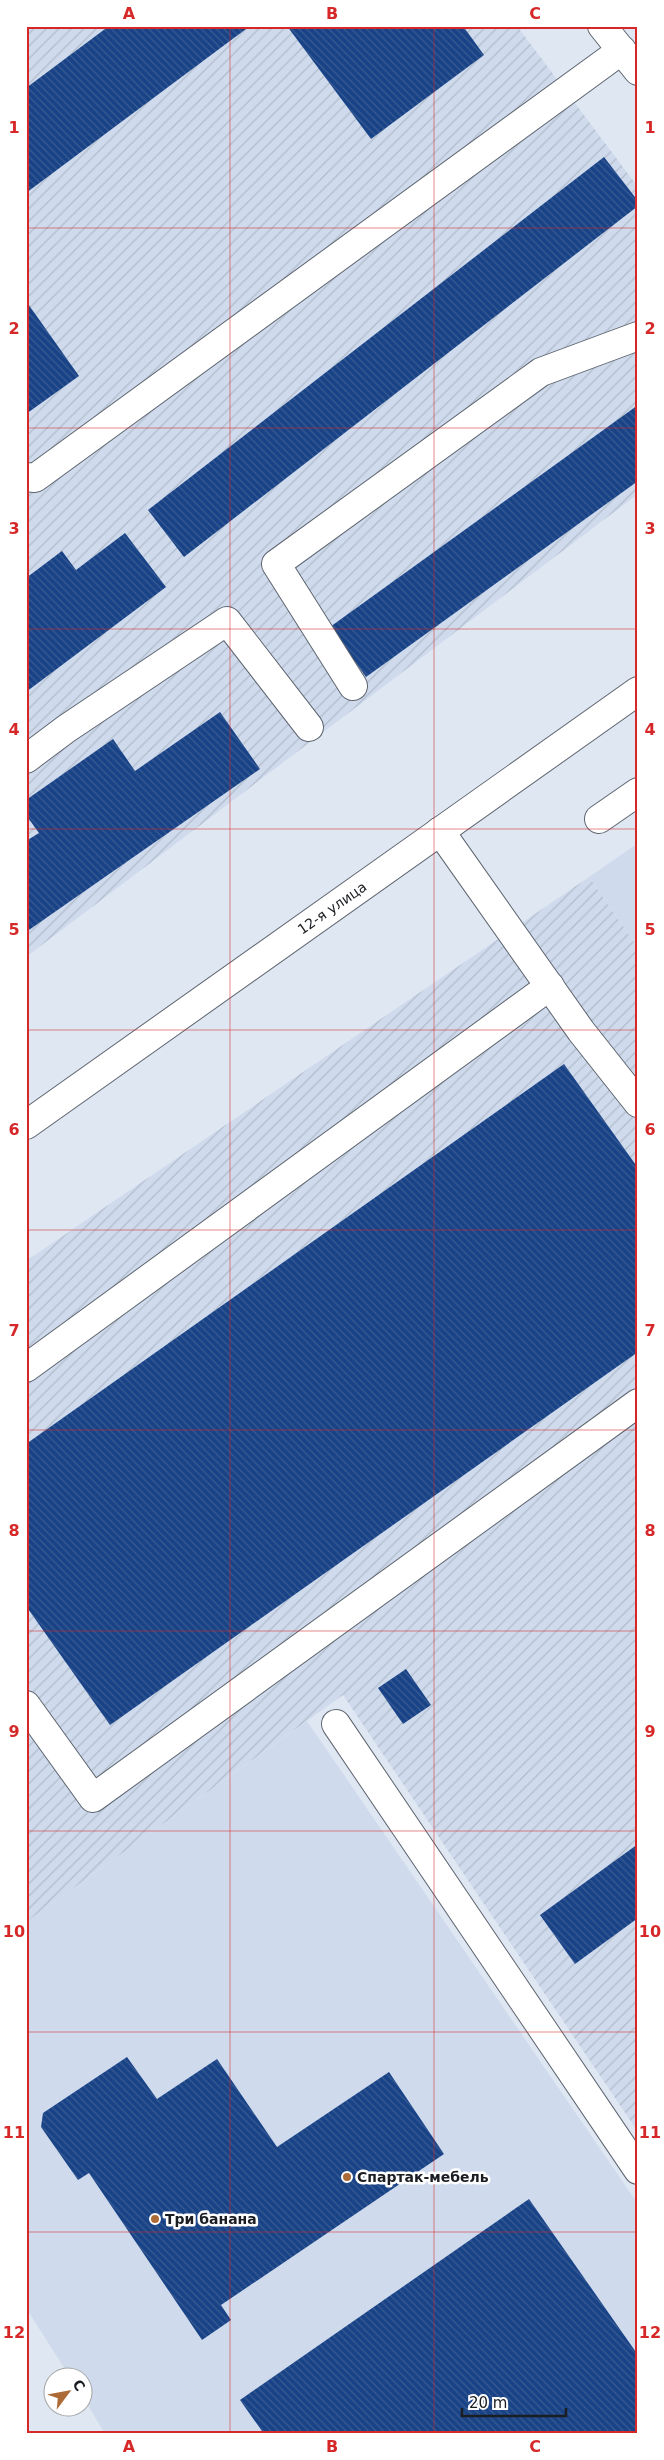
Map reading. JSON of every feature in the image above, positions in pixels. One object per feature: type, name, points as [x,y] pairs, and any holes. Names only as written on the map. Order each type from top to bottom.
[{"type":"main road","points":[[26,477],[35,478],[630,61],[602,26]]},
{"type":"main road","points":[[353,686],[276,564],[541,372],[638,336]]},
{"type":"main road","points":[[26,759],[66,729],[227,621],[309,727]]},
{"type":"main road","name":"12-я улица","points":[[26,1125],[638,691]]},
{"type":"main road","points":[[599,819],[638,792]]},
{"type":"main road","points":[[440,831],[550,986],[638,1103]]},
{"type":"main road","points":[[26,1368],[550,986]]},
{"type":"main road","points":[[26,1705],[92,1798],[638,1403]]},
{"type":"main road","points":[[336,1724],[638,2170]]},
{"type":"shaded area","points":[[26,26],[517,26],[638,187],[638,494],[26,957]]},
{"type":"shaded area","points":[[638,843],[638,948],[589,877]]},
{"type":"shaded area","points":[[589,877],[638,948],[638,2132],[343,1695],[26,1922],[26,1261]]},
{"type":"shaded area","points":[[307,1721],[638,2204],[638,2434],[105,2434],[92,2412],[92,2368],[64,2368],[26,2308],[26,1922]]},
{"type":"building","points":[[109,26],[250,26],[26,193],[26,88]]},
{"type":"building","points":[[287,26],[463,26],[484,55],[371,139]]},
{"type":"building","points":[[604,157],[638,201],[638,206],[184,557],[148,510]]},
{"type":"building","points":[[26,301],[79,376],[26,414]]},
{"type":"building","points":[[638,405],[638,481],[366,677],[330,627]]},
{"type":"building","points":[[125,533],[166,587],[26,692],[26,578],[62,551],[76,570]]},
{"type":"building","points":[[220,712],[260,769],[26,932],[26,841],[39,833],[26,815],[26,800],[113,739],[135,771]]},
{"type":"building","points":[[564,1064],[638,1168],[638,1352],[110,1725],[26,1606],[26,1444]]},
{"type":"building","points":[[406,1669],[431,1705],[403,1724],[378,1688]]},
{"type":"building","points":[[638,1844],[638,1918],[575,1964],[540,1915]]},
{"type":"building","points":[[127,2057],[157,2099],[217,2059],[277,2147],[389,2072],[444,2154],[221,2305],[231,2320],[202,2340],[89,2173],[78,2180],[41,2127],[43,2113]]},
{"type":"building","points":[[529,2199],[638,2355],[638,2434],[264,2434],[240,2400]]},
{"type":"place","name":"Спартак-мебель","points":[[347,2177]]},
{"type":"place","name":"Три банана","points":[[155,2219]]}]
